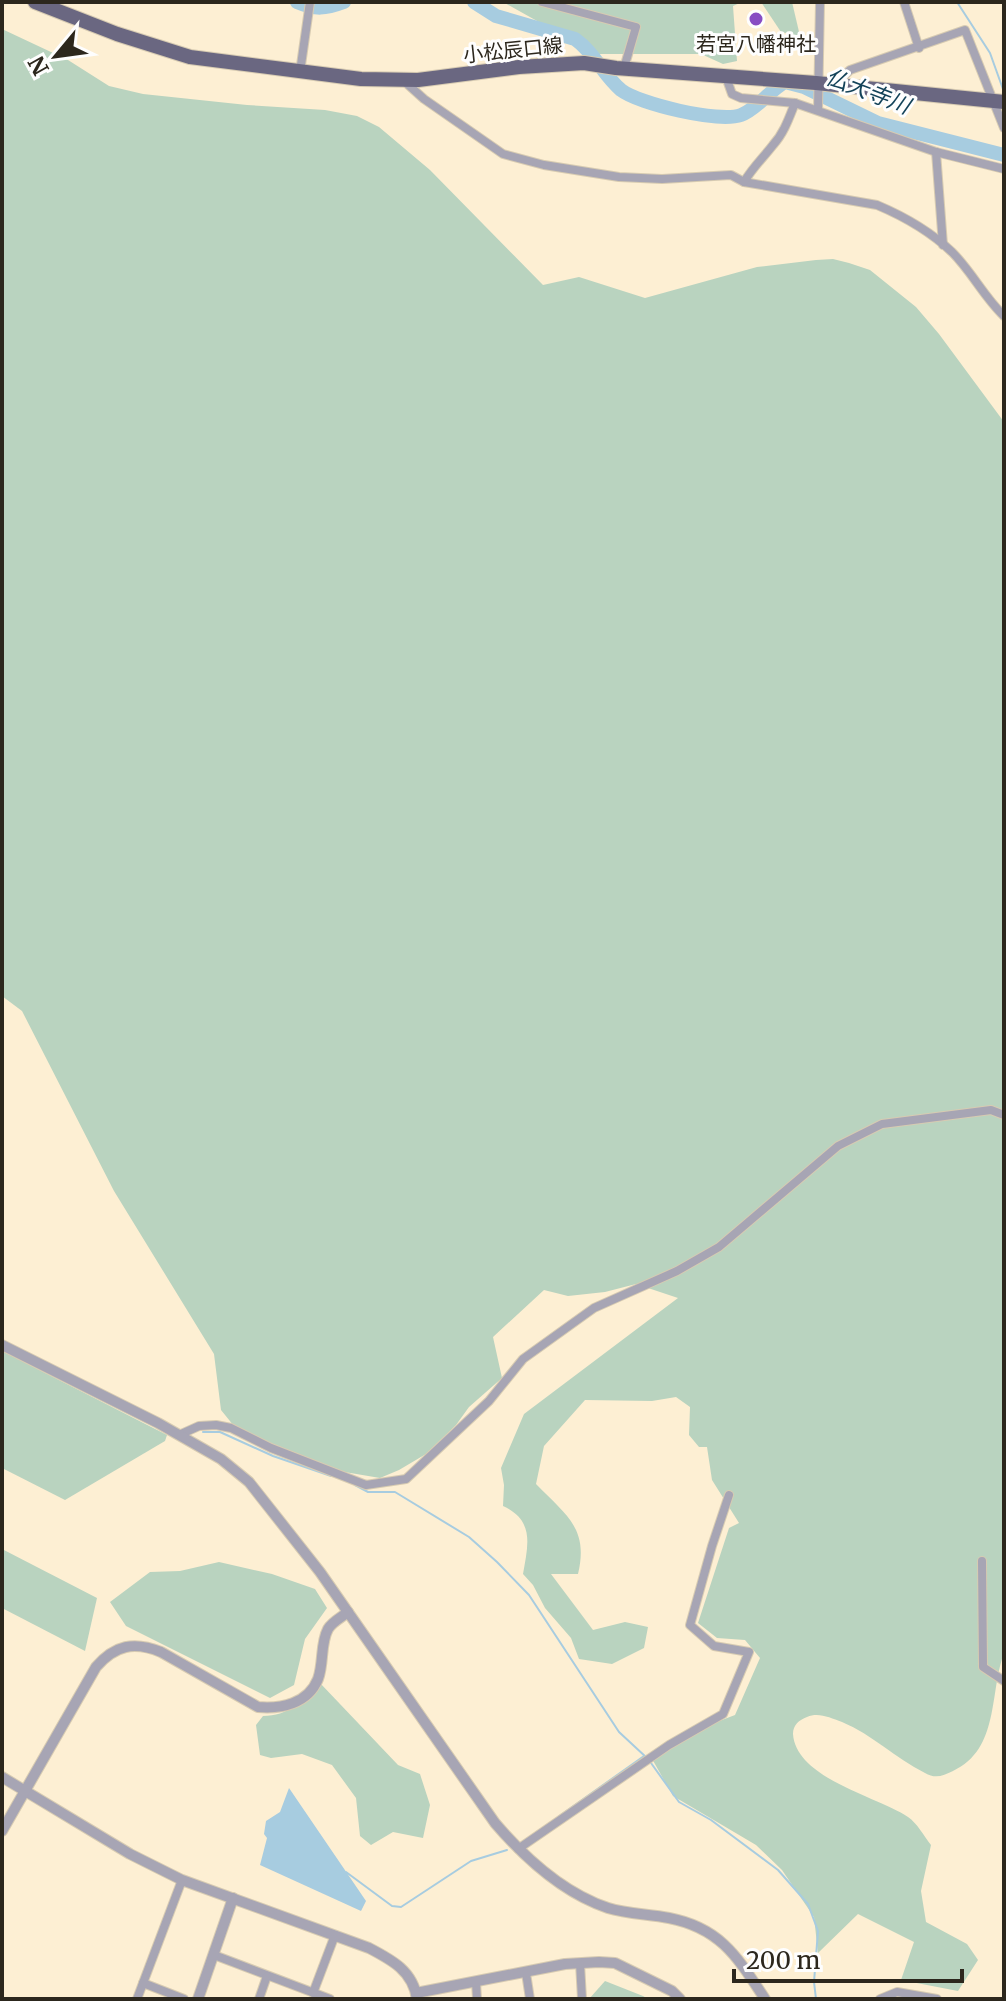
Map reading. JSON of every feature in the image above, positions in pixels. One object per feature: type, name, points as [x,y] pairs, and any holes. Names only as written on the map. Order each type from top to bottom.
[{"type":"main road","name":"小松辰口線","points":[[35,2],[117,34],[190,57],[300,72],[404,81],[519,67],[584,63],[999,101]]},
{"type":"street","points":[[300,72],[310,2]]},
{"type":"street","points":[[542,2],[636,27],[620,68]]},
{"type":"street","points":[[818,110],[816,83],[820,2]]},
{"type":"street","points":[[904,2],[919,48]]},
{"type":"street","points":[[834,85],[850,70],[965,30],[999,101],[1004,128]]},
{"type":"street","points":[[726,77],[732,94],[741,98],[795,103],[936,152],[1004,169]]},
{"type":"street","points":[[404,81],[424,99],[503,154],[544,165],[619,177],[662,179],[731,175],[744,182],[877,205],[897,213],[953,253],[1004,316]]},
{"type":"street","points":[[744,182],[756,162],[774,145],[795,103]]},
{"type":"street","points":[[936,152],[943,245]]},
{"type":"street","points":[[179,1435],[199,1426],[216,1425],[231,1428],[271,1448],[366,1485],[406,1479],[489,1401],[523,1359],[594,1308],[677,1271],[719,1247],[838,1146],[866,1130],[896,1121],[991,1110],[1004,1115]]},
{"type":"street","points":[[2,1345],[221,1459],[259,1492],[348,1612],[495,1823],[518,1849],[564,1886],[589,1900],[611,1909],[692,1923],[714,1934],[740,1960],[765,1999]]},
{"type":"street","points":[[518,1849],[648,1759],[723,1714],[749,1652],[714,1646],[690,1625],[729,1495]]},
{"type":"street","points":[[982,1561],[983,1667],[1004,1681]]},
{"type":"street","points":[[2,1831],[96,1667],[118,1648],[132,1644],[153,1649],[258,1707],[275,1709],[299,1701],[317,1681],[329,1626],[348,1612]]},
{"type":"street","points":[[2,1777],[130,1854],[182,1880],[335,1935],[395,1961],[407,1973],[417,1996],[580,1963],[615,1963],[672,1991],[680,1999]]},
{"type":"street","points":[[137,1999],[182,1880]]},
{"type":"street","points":[[198,1999],[233,1898]]},
{"type":"street","points":[[313,1993],[335,1935]]},
{"type":"street","points":[[214,1955],[330,1999]]},
{"type":"street","points":[[580,1963],[582,1999]]},
{"type":"street","points":[[526,1973],[530,1999]]},
{"type":"street","points":[[259,1999],[267,1976]]},
{"type":"street","points":[[476,1982],[477,1999]]},
{"type":"street","points":[[143,1983],[184,1999]]},
{"type":"street","points":[[880,1999],[897,1992],[937,1999]]},
{"type":"green space","points":[[503,2],[742,2],[733,6],[737,61],[723,64],[701,54],[596,54]]},
{"type":"green space","points":[[761,2],[792,2],[800,36],[781,32]]},
{"type":"green space","points":[[2,29],[68,60],[109,86],[143,94],[325,110],[357,116],[379,127],[430,170],[543,285],[579,277],[645,298],[757,267],[833,259],[870,270],[916,307],[1004,422],[1004,1653],[986,1735],[968,1761],[946,1774],[929,1775],[853,1727],[824,1716],[801,1720],[795,1725],[793,1734],[798,1750],[808,1763],[841,1785],[908,1817],[931,1845],[921,1891],[926,1922],[967,1944],[978,1960],[958,1991],[901,1980],[914,1942],[858,1914],[818,1953],[814,1917],[782,1870],[756,1845],[673,1796],[651,1757],[667,1741],[735,1715],[760,1658],[745,1640],[717,1638],[698,1623],[729,1528],[739,1523],[712,1480],[707,1447],[699,1447],[689,1435],[690,1407],[676,1397],[652,1401],[585,1400],[544,1446],[536,1484],[572,1523],[580,1545],[578,1574],[551,1574],[593,1630],[625,1622],[648,1627],[644,1648],[612,1664],[579,1659],[571,1638],[545,1608],[533,1585],[523,1574],[527,1535],[520,1519],[503,1506],[501,1468],[524,1414],[678,1298],[636,1284],[605,1292],[568,1296],[544,1290],[493,1337],[502,1378],[469,1407],[456,1425],[426,1454],[380,1478],[327,1469],[238,1431],[221,1410],[214,1354],[114,1191],[22,1011],[2,996]]},
{"type":"green space","points":[[2,1351],[167,1435],[165,1441],[65,1500],[2,1468]]},
{"type":"green space","points":[[2,1549],[97,1598],[85,1651],[2,1608]]},
{"type":"green space","points":[[219,1562],[272,1574],[315,1589],[327,1608],[305,1639],[294,1685],[270,1698],[126,1626],[110,1602],[150,1572],[180,1571]]},
{"type":"green space","points":[[320,1683],[398,1765],[420,1774],[430,1805],[423,1838],[393,1832],[371,1845],[360,1836],[356,1798],[332,1765],[302,1754],[271,1758],[260,1755],[256,1725],[263,1716],[288,1710]]},
{"type":"green space","points":[[605,1981],[643,1996],[648,1999],[589,1999]]},
{"type":"water","points":[[289,1788],[366,1901],[361,1911],[260,1865],[267,1838],[264,1834],[266,1821],[280,1812]]},
{"type":"waterway","name":"仏大寺川","points":[[297,2],[320,8],[344,2]]},
{"type":"waterway","name":"仏大寺川","points":[[474,2],[496,16],[575,39],[621,90],[661,106],[698,114],[741,115],[785,82],[804,87],[878,123],[1004,155]]},
{"type":"waterway","points":[[957,2],[990,53],[1004,92]]},
{"type":"waterway","points":[[203,1432],[220,1432],[273,1456],[331,1476]]},
{"type":"waterway","points":[[355,1485],[368,1492],[395,1492],[469,1537],[497,1562],[529,1595],[619,1732],[647,1758]]},
{"type":"waterway","points":[[558,1817],[644,1756]]},
{"type":"waterway","points":[[651,1763],[679,1802],[711,1820],[778,1870],[808,1904],[818,1931],[814,1982],[816,1999]]},
{"type":"waterway","points":[[346,1872],[392,1906],[401,1907],[471,1861],[507,1850]]},
{"type":"waterway","points":[[891,1998],[911,1999]]},
{"type":"place","name":"若宮八幡神社","points":[[756,19]]}]
